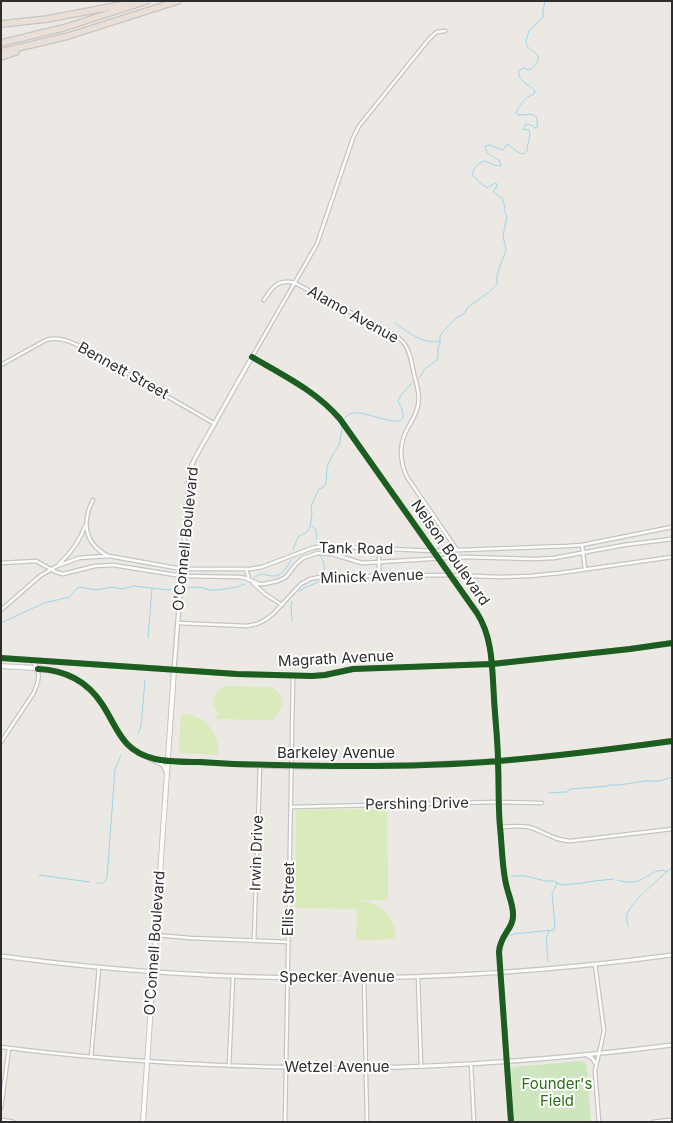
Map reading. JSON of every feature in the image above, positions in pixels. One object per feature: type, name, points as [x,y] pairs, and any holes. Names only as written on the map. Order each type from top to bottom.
[{"type":"highway","points":[[1,24],[47,19],[140,1]]},
{"type":"highway","points":[[1,43],[63,28],[147,1]]},
{"type":"highway","points":[[1,57],[178,1]]},
{"type":"highway","points":[[1,52],[49,41]]},
{"type":"main road","name":"Magrath Avenue","points":[[1,658],[293,676],[325,675],[353,669],[492,664],[672,643]]},
{"type":"main road","name":"Barkeley Avenue","points":[[1,666],[51,670],[76,679],[94,694],[123,739],[132,748],[143,755],[158,759],[292,766],[400,765],[498,761],[672,741]]},
{"type":"main road","name":"O'Connell Boulevard","points":[[143,1122],[174,670]]},
{"type":"street","name":"O'Connell Boulevard","points":[[174,670],[190,472],[195,458],[319,239],[351,144],[359,126],[429,39],[437,32],[445,31]]},
{"type":"street","name":"Alamo Avenue","points":[[264,300],[271,289],[277,284],[295,283],[388,332],[400,339],[406,346],[419,400],[417,411],[402,442],[403,466],[407,477],[457,550]]},
{"type":"street","name":"Bennett Street","points":[[1,365],[46,340],[64,340],[79,346],[215,424]]},
{"type":"street","name":"Nelson Boulevard","points":[[252,357],[303,387],[336,414],[451,575],[484,625],[490,644],[492,664],[500,828],[506,883],[513,908],[512,924],[502,938],[499,952],[507,1062]]},
{"type":"street","points":[[93,500],[88,510],[86,530],[98,550],[109,556]]},
{"type":"street","points":[[57,566],[75,546],[86,522]]},
{"type":"street","name":"Tank Road","points":[[1,610],[35,580],[51,569],[79,558],[91,556],[109,556],[182,569],[246,569],[258,568],[318,547],[434,551],[582,545],[672,527]]},
{"type":"street","points":[[1,564],[36,561],[63,574],[95,566],[113,565],[182,576],[240,577],[255,583],[264,584],[282,580],[299,561],[318,553],[332,554],[362,563],[464,557],[534,559],[554,558],[672,538]]},
{"type":"street","points":[[582,545],[585,569]]},
{"type":"street","points":[[379,548],[379,576]]},
{"type":"street","name":"Minick Avenue","points":[[178,622],[251,626],[265,620],[282,605],[298,586],[310,579],[320,577],[530,576],[672,557]]},
{"type":"street","points":[[246,569],[250,580],[265,594],[282,605]]},
{"type":"street","points":[[1,742],[33,694],[38,679],[38,669],[31,660]]},
{"type":"street","name":"Ellis Street","points":[[285,1122],[293,676]]},
{"type":"street","points":[[143,755],[161,764],[167,774]]},
{"type":"street","name":"Irwin Drive","points":[[254,940],[260,765]]},
{"type":"street","name":"Pershing Drive","points":[[292,807],[498,802],[542,803]]},
{"type":"street","points":[[500,828],[529,827],[560,840],[571,841],[672,829]]},
{"type":"street","points":[[156,935],[288,942]]},
{"type":"street","name":"Specker Avenue","points":[[1,956],[99,967],[233,976],[364,978],[500,972],[672,955]]},
{"type":"street","points":[[595,964],[604,1031],[596,1064],[595,1078],[599,1122]]},
{"type":"street","points":[[90,1057],[99,967]]},
{"type":"street","points":[[229,1066],[233,976]]},
{"type":"street","points":[[418,977],[422,1066]]},
{"type":"street","points":[[364,978],[367,1122]]},
{"type":"street","name":"Wetzel Avenue","points":[[1,1047],[147,1062],[287,1068],[366,1068],[507,1062],[672,1045]]},
{"type":"street","points":[[1,1108],[9,1048]]},
{"type":"street","points":[[587,1055],[596,1064]]},
{"type":"street","points":[[507,1062],[511,1122]]},
{"type":"street","points":[[470,1064],[474,1122]]},
{"type":"street","points":[[1,1120],[13,1122]]},
{"type":"street","points":[[654,1122],[672,1120]]},
{"type":"green space","points":[[225,686],[271,687],[281,697],[281,710],[274,717],[274,720],[215,719],[219,715],[214,707],[215,695]]},
{"type":"green space","points":[[181,714],[197,717],[209,726],[216,739],[218,755],[181,753],[179,751]]},
{"type":"green space","points":[[387,809],[388,900],[358,900],[380,907],[390,917],[395,931],[395,939],[358,940],[356,938],[357,909],[295,908],[296,810]]},
{"type":"green space","name":"Founder's Field","points":[[585,1062],[587,1067],[591,1122],[514,1122],[511,1074],[513,1067]]},
{"type":"waterway","points":[[419,378],[426,368],[437,360],[442,333],[467,308],[497,284],[497,275],[506,250],[503,236],[507,216],[504,211],[505,207],[502,198],[493,192],[497,184],[495,183],[487,188],[472,175],[477,166],[485,161],[501,166],[499,160],[490,156],[485,146],[490,145],[503,150],[507,144],[523,154],[528,150],[529,130],[523,129],[526,124],[537,128],[537,118],[530,114],[519,115],[516,113],[523,101],[534,94],[535,91],[522,80],[519,70],[524,68],[529,70],[537,62],[538,55],[529,48],[526,41],[529,31],[543,17],[545,1]]},
{"type":"waterway","points":[[395,323],[410,334],[423,340],[440,341]]},
{"type":"waterway","points":[[344,419],[349,414],[354,413],[361,413],[389,421],[402,419],[403,413],[398,401],[412,383]]},
{"type":"waterway","points":[[293,550],[298,537],[307,532],[310,527],[311,507],[319,489],[324,487],[326,483],[327,467],[339,445],[341,426]]},
{"type":"waterway","points":[[310,524],[316,530],[317,539]]},
{"type":"waterway","points":[[320,555],[324,563],[324,574]]},
{"type":"waterway","points":[[254,578],[262,574],[279,575],[291,560]]},
{"type":"waterway","points":[[300,591],[320,581]]},
{"type":"waterway","points":[[1,623],[44,603],[70,597],[80,587],[96,590],[112,587],[122,589],[134,586],[168,590],[200,587],[218,590],[245,584]]},
{"type":"waterway","points":[[148,638],[152,589]]},
{"type":"waterway","points":[[292,601],[292,621]]},
{"type":"waterway","points":[[138,734],[141,726],[145,680]]},
{"type":"waterway","points":[[97,883],[104,883],[107,878],[115,769],[121,755]]},
{"type":"waterway","points":[[549,793],[567,792],[571,789],[660,781],[672,777]]},
{"type":"waterway","points":[[628,926],[627,916],[630,908],[672,867]]},
{"type":"waterway","points":[[617,880],[633,882],[654,872],[667,871]]},
{"type":"waterway","points":[[39,875],[90,882]]},
{"type":"waterway","points":[[511,876],[525,876],[554,881],[561,885],[614,879]]},
{"type":"waterway","points":[[509,936],[554,930],[552,894],[557,883]]},
{"type":"waterway","points":[[548,962],[546,942],[549,931]]},
{"type":"cycle path","points":[[252,357],[310,392],[340,419],[477,613],[486,633],[492,665],[498,746],[499,811],[503,863],[513,914],[513,919],[502,941],[499,952],[511,1122]]},
{"type":"cycle path","points":[[1,658],[237,674],[312,676],[353,669],[492,664],[672,643]]},
{"type":"cycle path","points":[[38,669],[66,674],[82,683],[96,696],[128,744],[144,755],[166,761],[247,765],[332,766],[443,764],[542,757],[672,741]]}]
